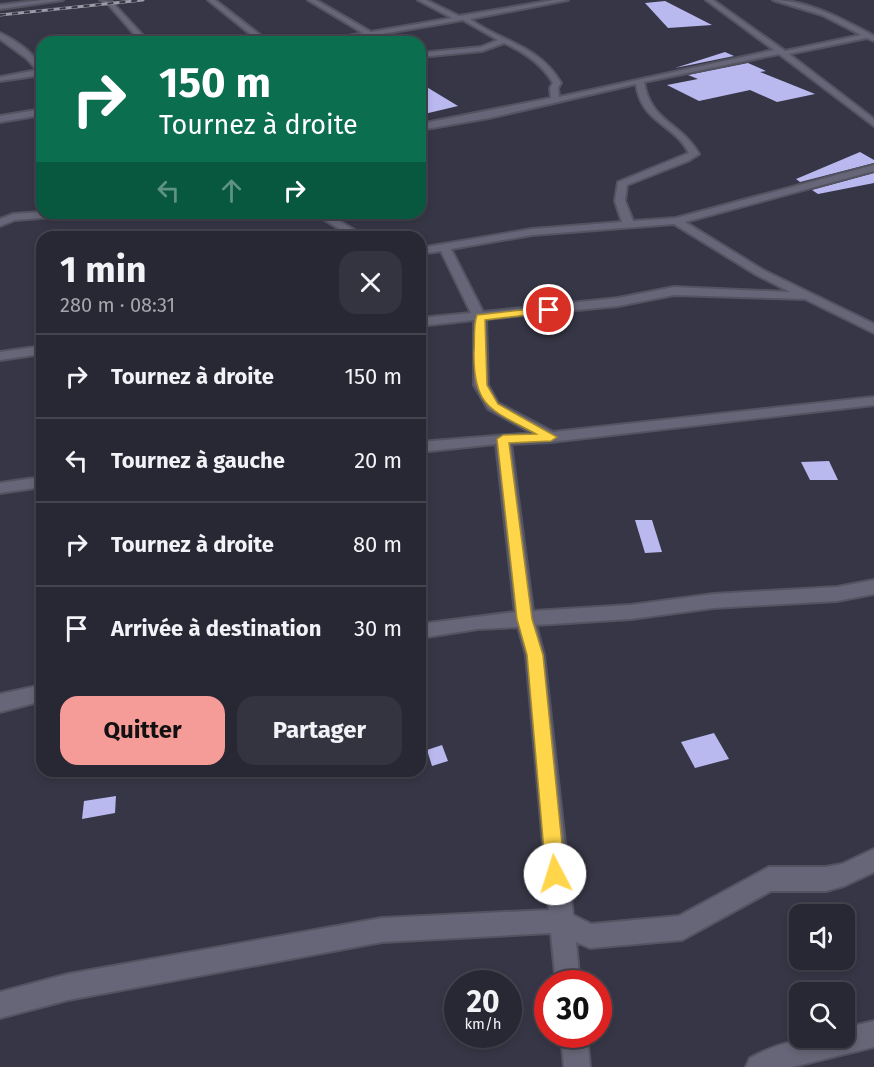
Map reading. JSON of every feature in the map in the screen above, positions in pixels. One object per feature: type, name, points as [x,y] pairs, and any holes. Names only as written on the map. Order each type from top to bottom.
[{"type":"street","points":[[0,7],[60,0]]},
{"type":"street","points":[[103,0],[110,3],[140,36]]},
{"type":"street","points":[[212,0],[257,36]]},
{"type":"street","points":[[311,0],[374,36]]},
{"type":"street","points":[[421,0],[528,51],[533,59],[548,67],[557,83],[554,88],[555,98]]},
{"type":"street","points":[[354,36],[565,0]]},
{"type":"street","points":[[709,0],[783,52],[874,123]]},
{"type":"street","points":[[776,0],[798,2],[841,21],[871,38]]},
{"type":"street","points":[[0,35],[29,55],[36,65]]},
{"type":"street","points":[[426,126],[489,115],[640,80],[783,52],[871,38]]},
{"type":"street","points":[[426,54],[482,49],[504,40]]},
{"type":"street","points":[[3,51],[18,48]]},
{"type":"street","points":[[0,79],[36,74]]},
{"type":"street","points":[[628,223],[620,201],[622,184],[639,173],[679,164],[694,154],[692,147],[659,121],[645,103],[640,80]]},
{"type":"street","points":[[0,119],[36,113]]},
{"type":"street","points":[[426,250],[532,232],[676,221],[874,168]]},
{"type":"street","points":[[0,216],[36,215]]},
{"type":"street","points":[[0,223],[13,217]]},
{"type":"street","points":[[329,219],[350,231]]},
{"type":"street","points":[[676,221],[759,272],[874,329]]},
{"type":"street","points":[[446,248],[480,318],[481,385],[493,406],[551,437]]},
{"type":"street","points":[[426,320],[434,318],[480,318],[618,302],[674,291],[804,296]]},
{"type":"street","points":[[0,356],[36,352]]},
{"type":"street","points":[[426,446],[551,437],[874,401]]},
{"type":"street","points":[[503,439],[525,619],[535,655],[566,970]]},
{"type":"street","points":[[0,488],[36,483]]},
{"type":"street","points":[[426,630],[478,622],[631,612],[713,601],[837,594],[874,587]]},
{"type":"street","points":[[0,703],[36,694]]},
{"type":"street","points":[[1,1006],[68,987],[382,930],[560,921],[590,936],[682,928],[769,879],[826,879],[844,875],[874,860]]},
{"type":"street","points":[[759,1067],[779,1057],[874,1034]]},
{"type":"street","points":[[575,1048],[577,1067]]},
{"type":"building","points":[[665,1],[712,25],[668,28],[645,3]]},
{"type":"building","points":[[725,52],[734,56],[675,68]]},
{"type":"building","points":[[748,63],[766,71],[760,72],[815,94],[777,102],[750,90],[699,101],[667,85],[698,79],[688,75]]},
{"type":"building","points":[[426,87],[458,106],[426,114]]},
{"type":"building","points":[[860,152],[874,160],[874,163],[800,182],[796,179]]},
{"type":"building","points":[[874,173],[874,183],[818,194],[812,190]]},
{"type":"building","points":[[829,461],[838,480],[810,480],[801,462]]},
{"type":"building","points":[[635,520],[652,520],[662,552],[645,553]]},
{"type":"building","points":[[714,733],[729,759],[695,768],[681,742]]},
{"type":"building","points":[[442,745],[448,761],[432,766],[427,750]]},
{"type":"building","points":[[116,796],[115,813],[82,819],[84,801]]},
{"type":"railway","points":[[0,15],[143,0]]},
{"type":"route","points":[[549,310],[480,318],[482,345],[480,363],[481,385],[493,406],[551,437],[503,439],[525,619],[535,655],[555,874]]}]
